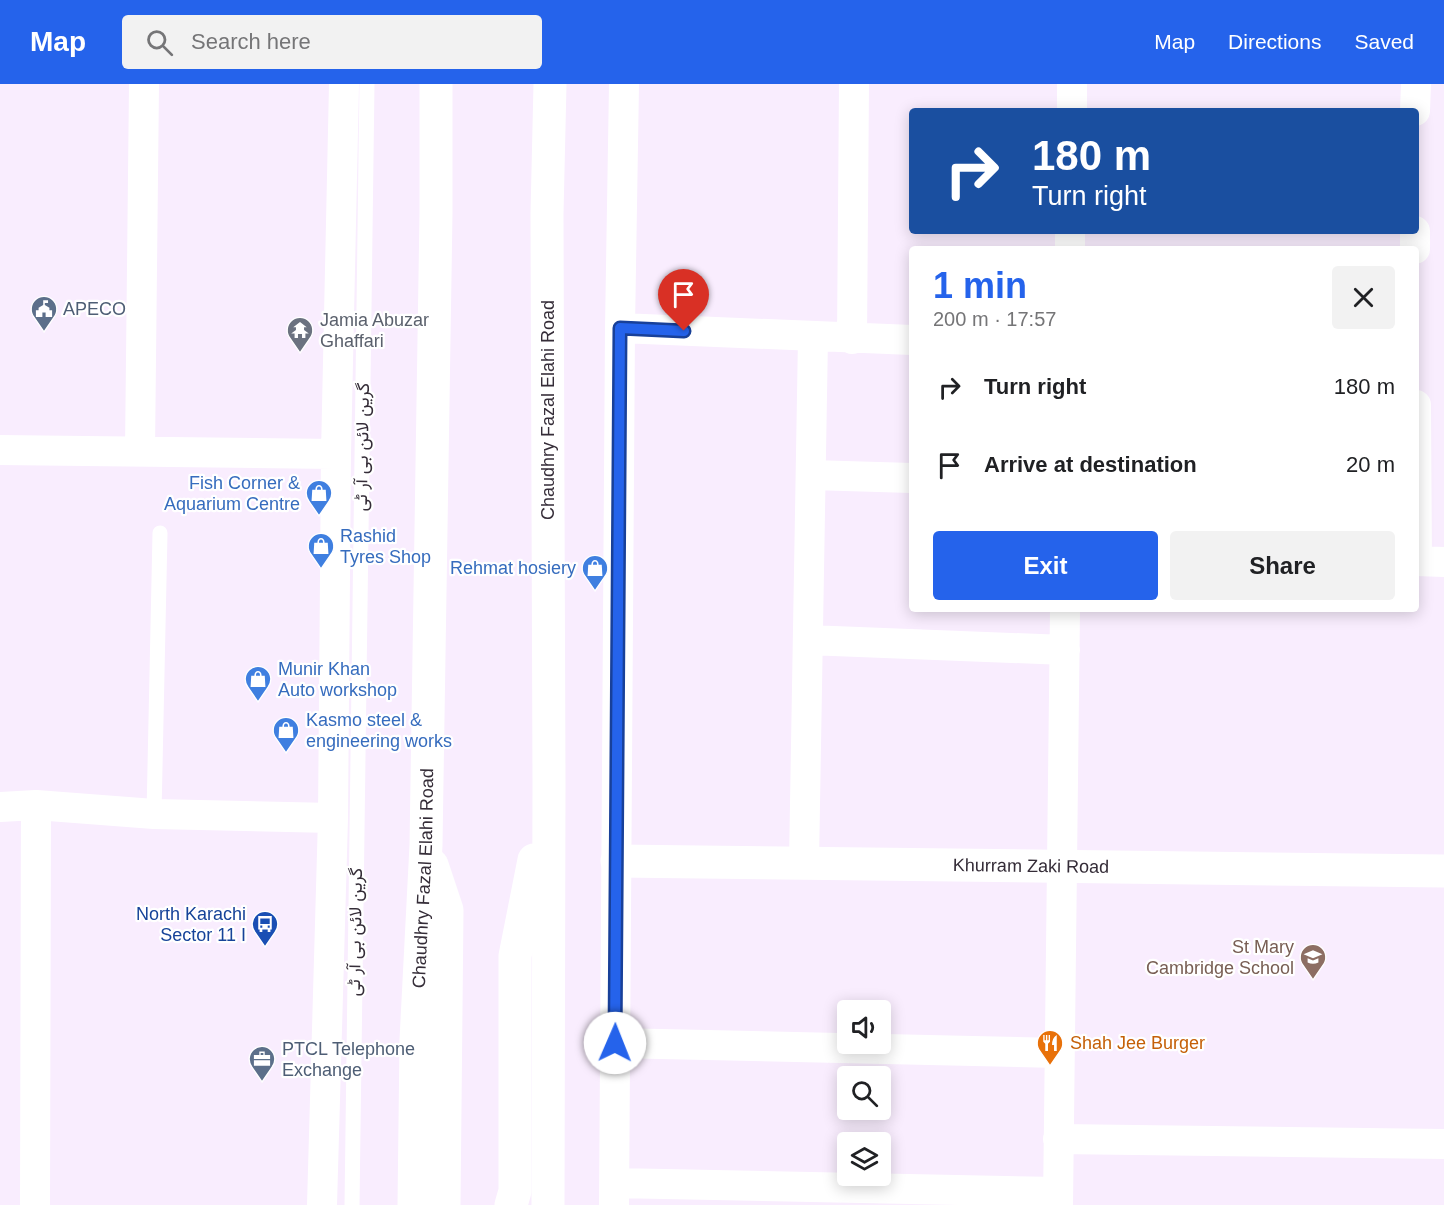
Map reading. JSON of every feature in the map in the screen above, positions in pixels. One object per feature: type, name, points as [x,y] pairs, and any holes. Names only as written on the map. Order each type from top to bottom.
[{"type":"main road","name":"Chaudhry Fazal Elahi Road","points":[[414,1205],[416,1040],[426,845],[436,225],[436,84]]},
{"type":"main road","name":"Chaudhry Fazal Elahi Road","points":[[548,1205],[547,214],[550,84]]},
{"type":"main road","points":[[511,1205],[515,1191],[515,956],[549,785]]},
{"type":"main road","points":[[426,845],[447,910],[444,1205]]},
{"type":"main road","name":"Khurram Zaki Road","points":[[617,861],[1444,871]]},
{"type":"street","points":[[140,452],[144,84]]},
{"type":"street","points":[[322,1205],[333,818],[336,454],[344,84]]},
{"type":"street","points":[[624,84],[620,328],[615,1194],[1058,1198],[1065,612]]},
{"type":"street","points":[[852,339],[854,84]]},
{"type":"street","points":[[1072,84],[1072,108]]},
{"type":"street","points":[[1416,84],[1416,108]]},
{"type":"street","points":[[620,328],[909,340]]},
{"type":"street","points":[[804,863],[813,337]]},
{"type":"street","points":[[0,450],[336,454]]},
{"type":"street","points":[[811,475],[909,478]]},
{"type":"street","points":[[1419,561],[1444,562]]},
{"type":"street","points":[[808,640],[1065,651]]},
{"type":"street","points":[[0,807],[36,805],[154,814],[333,818]]},
{"type":"street","points":[[35,1205],[36,805]]},
{"type":"street","points":[[615,1043],[1059,1053]]},
{"type":"street","points":[[1058,1139],[1444,1144]]},
{"type":"lane","name":"گرین لائن بی آر ٹی","points":[[352,1205],[367,84]]},
{"type":"lane","points":[[154,814],[160,533]]},
{"type":"place","name":"APECO","points":[[44,332]]},
{"type":"place","name":"Jamia Abuzar Ghaffari","points":[[300,353]]},
{"type":"place","name":"Fish Corner & Aquarium Centre","points":[[319,516]]},
{"type":"place","name":"Rashid Tyres Shop","points":[[321,569]]},
{"type":"place","name":"Rehmat hosiery","points":[[595,591]]},
{"type":"place","name":"Munir Khan Auto workshop","points":[[258,702]]},
{"type":"place","name":"Kasmo steel & engineering works","points":[[286,753]]},
{"type":"place","name":"North Karachi Sector 11 I","points":[[265,947]]},
{"type":"place","name":"St Mary Cambridge School","points":[[1313,980]]},
{"type":"place","name":"Shah Jee Burger","points":[[1050,1066]]},
{"type":"place","name":"PTCL Telephone Exchange","points":[[262,1082]]},
{"type":"route","points":[[615,1043],[620,328],[684,331]]}]
